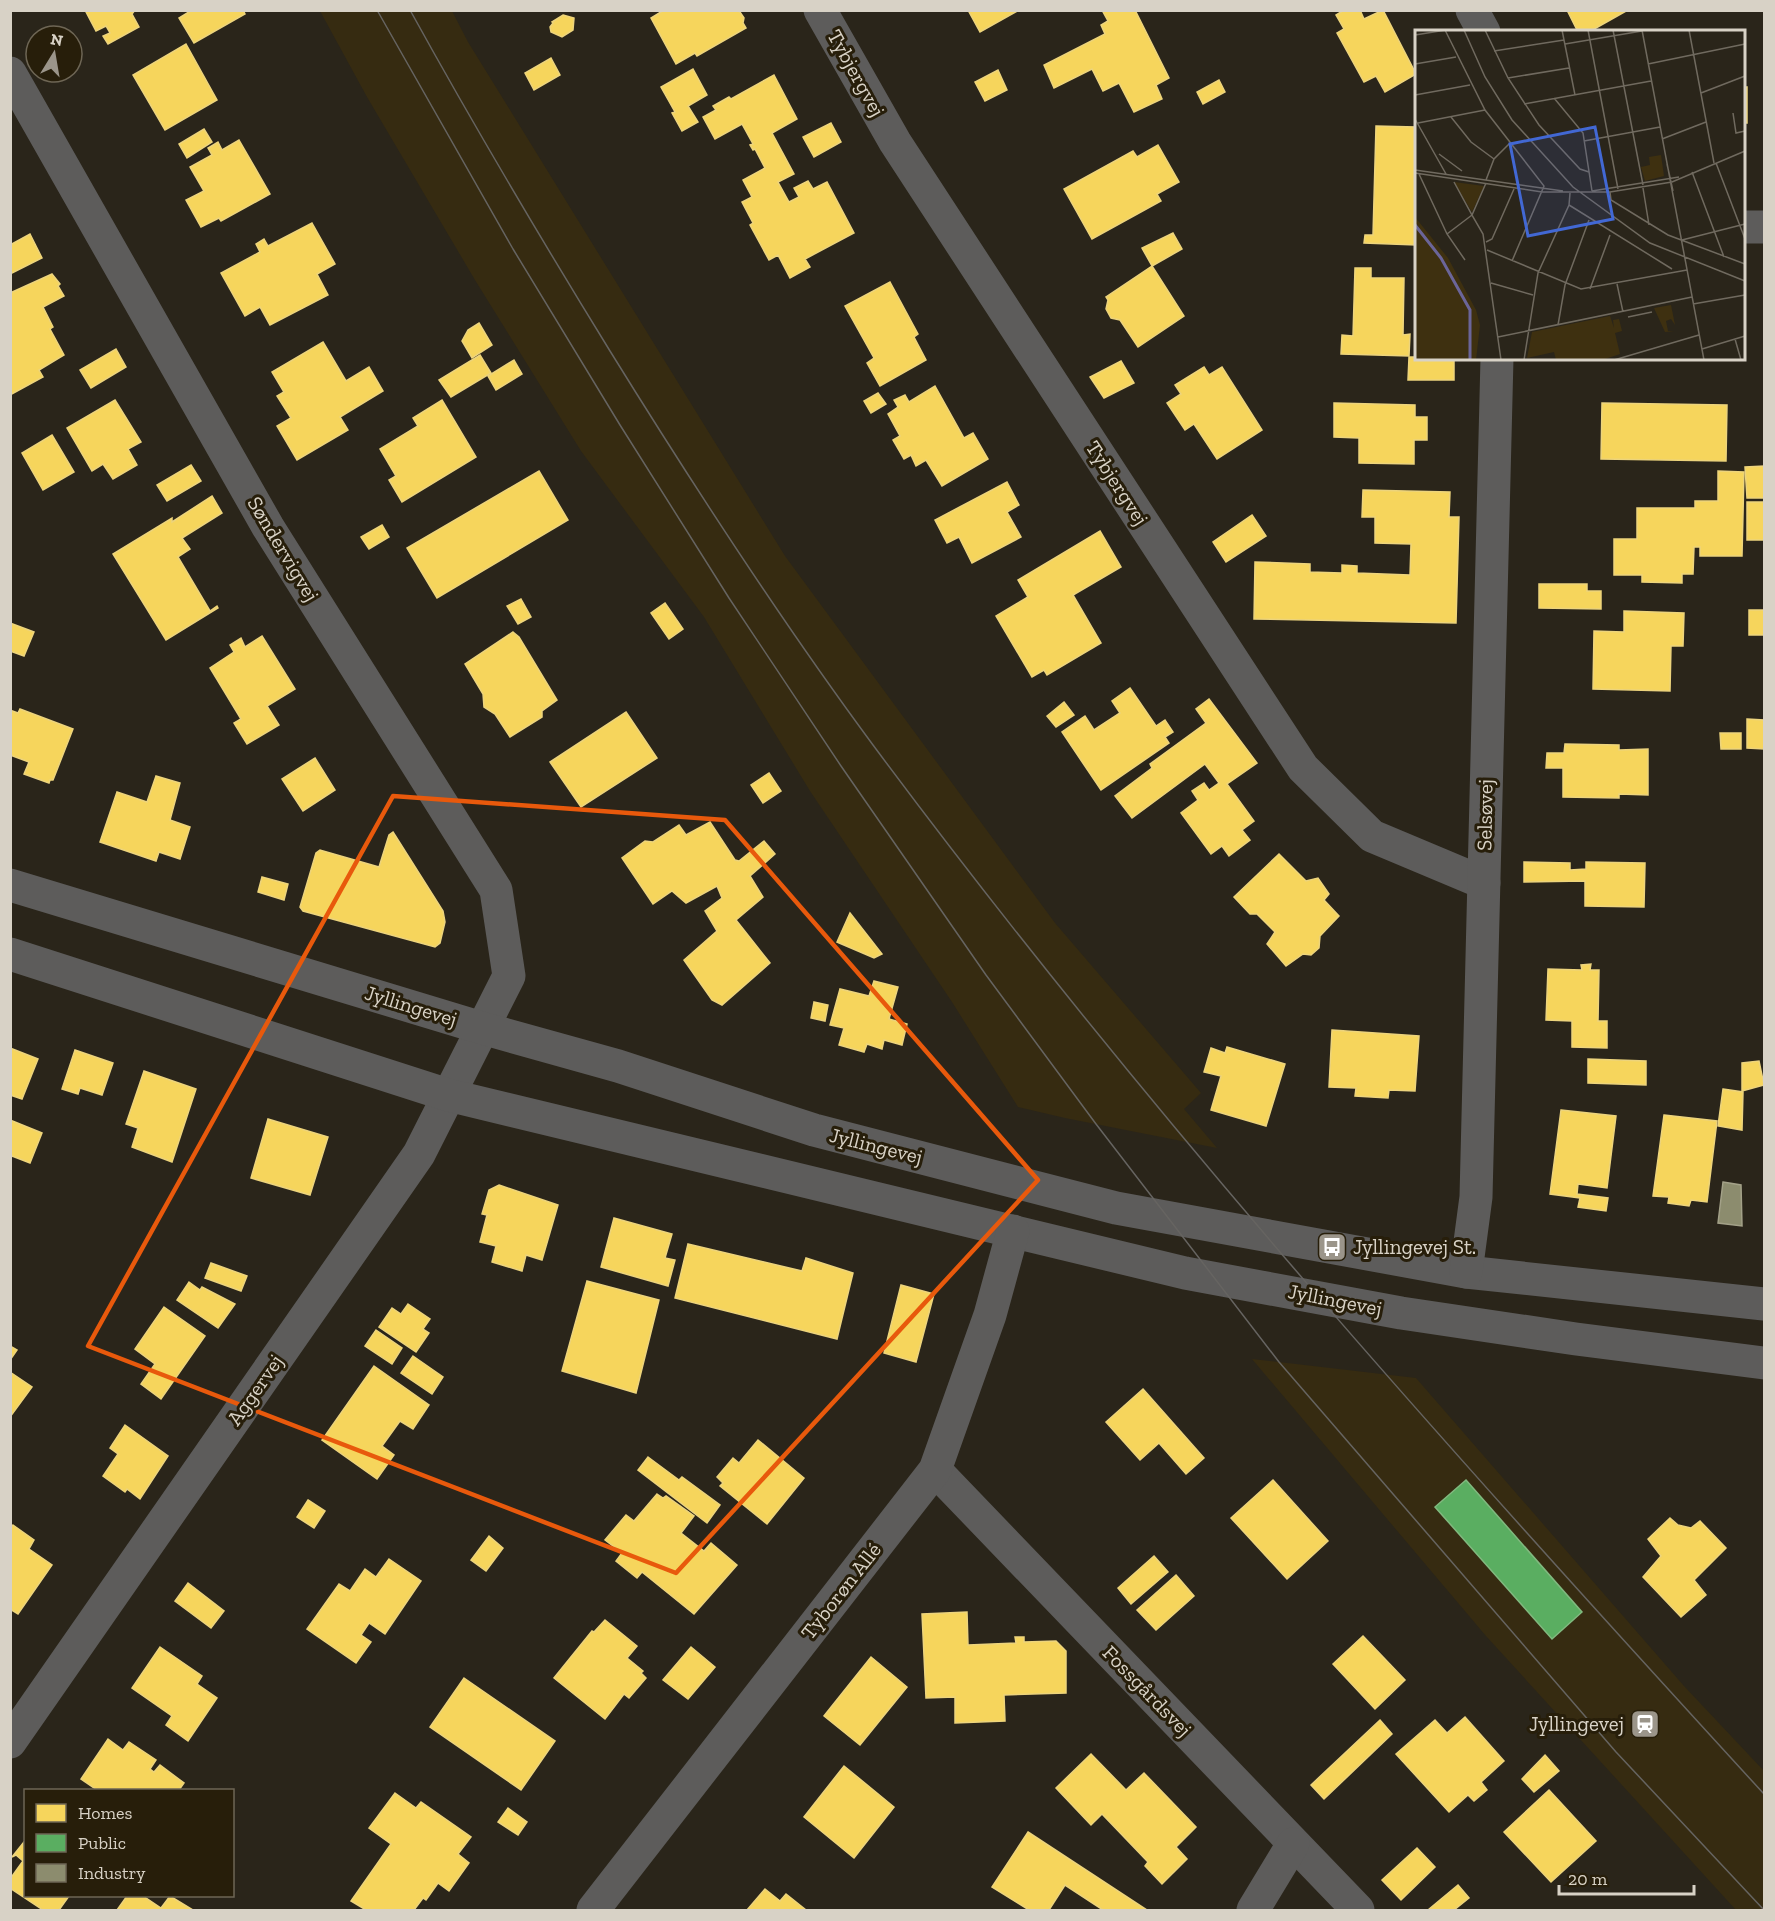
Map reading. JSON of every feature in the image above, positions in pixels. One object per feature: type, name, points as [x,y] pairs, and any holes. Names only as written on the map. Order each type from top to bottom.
[{"type":"street","name":"Tybjergvej","points":[[820,10],[895,142],[1303,768],[1372,836],[1484,883]]},
{"type":"street","points":[[1472,10],[1483,30]]},
{"type":"street","name":"Søndervigvej","points":[[10,73],[268,527],[496,890],[508,976],[482,1028]]},
{"type":"street","points":[[1745,226],[1764,227]]},
{"type":"street","name":"Selsøvej","points":[[1466,1272],[1476,1197],[1497,360]]},
{"type":"street","name":"Jyllingevej","points":[[10,885],[482,1028],[618,1066],[814,1130],[1116,1208],[1466,1272],[1764,1304]]},
{"type":"street","name":"Jyllingevej","points":[[10,954],[448,1095],[1185,1272],[1401,1313],[1576,1339],[1764,1363]]},
{"type":"street","name":"Aggervej","points":[[10,1742],[419,1154],[482,1028]]},
{"type":"street","name":"Tyborøn Allé","points":[[593,1911],[935,1470],[990,1315],[1013,1231]]},
{"type":"street","name":"Fossgårdsvej","points":[[935,1470],[1358,1911]]},
{"type":"street","points":[[1253,1911],[1293,1844]]},
{"type":"highlighted area","points":[[393,796],[725,820],[1038,1180],[676,1573],[88,1346]]},
{"type":"shaded area","points":[[320,11],[452,11],[468,42],[785,556],[1055,923],[1201,1093],[1184,1109],[1217,1148],[1018,1107],[952,1002],[810,791],[704,617],[581,451],[475,280],[367,97]]},
{"type":"shaded area","points":[[1252,1359],[1416,1378],[1684,1686],[1764,1771],[1764,1910],[1736,1910],[1486,1636]]},
{"type":"building: Homes","points":[[85,10],[135,10],[132,14],[139,27],[108,44],[103,36],[110,33],[106,26],[96,31]]},
{"type":"building: Homes","points":[[192,10],[243,10],[245,14],[194,43],[179,18]]},
{"type":"building: Homes","points":[[664,10],[736,10],[744,18],[743,23],[746,28],[697,56],[695,53],[676,64],[651,18]]},
{"type":"building: Homes","points":[[968,10],[1019,10],[980,32]]},
{"type":"building: Homes","points":[[1102,10],[1135,10],[1169,78],[1156,85],[1162,99],[1134,112],[1119,83],[1103,91],[1092,69],[1054,88],[1044,65],[1105,34],[1101,25],[1108,21]]},
{"type":"building: Homes","points":[[1344,10],[1360,10],[1364,19],[1383,10],[1415,75],[1385,92],[1376,76],[1364,82],[1337,33],[1344,29],[1336,15]]},
{"type":"building: Homes","points":[[1567,10],[1628,10],[1593,30],[1577,30]]},
{"type":"building: Homes","points":[[563,15],[574,18],[573,30],[562,37],[551,32],[550,27],[552,22]]},
{"type":"building: Homes","points":[[186,44],[217,100],[165,130],[133,75]]},
{"type":"building: Homes","points":[[551,58],[560,75],[534,90],[525,73]]},
{"type":"building: Homes","points":[[693,69],[707,95],[688,106],[698,122],[682,131],[672,113],[675,112],[661,87]]},
{"type":"building: Homes","points":[[998,70],[1007,90],[985,101],[975,82]]},
{"type":"building: Homes","points":[[774,75],[797,119],[772,133],[794,174],[778,182],[789,202],[799,197],[794,188],[808,181],[813,189],[827,182],[854,233],[805,259],[810,267],[790,278],[778,255],[769,260],[750,225],[753,223],[742,202],[752,197],[743,180],[765,168],[755,149],[753,150],[750,145],[753,144],[742,124],[715,139],[703,117],[716,110],[713,106],[729,97],[731,99]]},
{"type":"building: Homes","points":[[1219,80],[1225,92],[1203,104],[1197,92]]},
{"type":"building: Homes","points":[[1745,87],[1747,87],[1747,123],[1745,123]]},
{"type":"building: Homes","points":[[831,123],[841,142],[814,157],[803,137]]},
{"type":"building: Homes","points":[[1376,126],[1415,127],[1415,245],[1364,243],[1365,235],[1373,235]]},
{"type":"building: Homes","points":[[204,129],[212,142],[187,158],[179,144]]},
{"type":"building: Homes","points":[[239,140],[270,194],[221,221],[219,218],[201,227],[186,200],[204,191],[190,167],[212,155],[208,148],[218,142],[222,150]]},
{"type":"building: Homes","points":[[1158,145],[1179,182],[1157,194],[1161,201],[1092,239],[1064,189],[1133,151],[1137,157]]},
{"type":"building: Homes","points":[[312,223],[335,264],[317,274],[328,295],[270,325],[260,307],[245,316],[221,273],[260,252],[256,244],[264,239],[268,246]]},
{"type":"building: Homes","points":[[1173,233],[1182,249],[1152,266],[1142,248]]},
{"type":"building: Homes","points":[[30,234],[42,258],[10,274],[10,245]]},
{"type":"building: Homes","points":[[1152,266],[1184,316],[1138,347],[1120,320],[1111,318],[1106,309],[1108,300],[1106,297]]},
{"type":"building: Homes","points":[[1355,268],[1371,268],[1371,278],[1404,278],[1403,335],[1410,334],[1409,356],[1341,354],[1342,335],[1353,336]]},
{"type":"building: Homes","points":[[52,274],[60,284],[58,286],[64,296],[43,307],[53,327],[50,329],[64,355],[39,370],[43,377],[10,395],[10,293]]},
{"type":"building: Homes","points":[[890,282],[918,334],[914,337],[926,360],[880,386],[867,363],[874,358],[845,306]]},
{"type":"building: Homes","points":[[479,323],[492,345],[472,358],[462,341],[468,330]]},
{"type":"building: Homes","points":[[323,342],[346,381],[369,367],[383,391],[340,417],[348,430],[297,460],[277,426],[291,418],[277,396],[284,392],[272,372]]},
{"type":"building: Homes","points":[[116,349],[126,367],[91,388],[80,370]]},
{"type":"building: Homes","points":[[480,355],[491,373],[451,397],[439,380]]},
{"type":"building: Homes","points":[[1409,357],[1415,357],[1415,360],[1454,360],[1454,380],[1408,380]]},
{"type":"building: Homes","points":[[514,360],[522,374],[496,390],[488,376]]},
{"type":"building: Homes","points":[[1121,361],[1134,383],[1104,398],[1090,377]]},
{"type":"building: Homes","points":[[1204,367],[1209,375],[1222,367],[1262,430],[1217,459],[1194,424],[1185,430],[1167,403],[1181,394],[1175,385]]},
{"type":"building: Homes","points":[[935,386],[964,438],[973,433],[988,459],[942,486],[926,460],[916,466],[911,455],[904,459],[893,440],[900,436],[888,414],[898,407],[894,400],[905,395],[909,402]]},
{"type":"building: Homes","points":[[878,393],[886,404],[871,413],[864,401]]},
{"type":"building: Homes","points":[[115,400],[141,442],[128,449],[137,465],[113,479],[103,464],[92,471],[67,428]]},
{"type":"building: Homes","points":[[442,400],[476,457],[402,502],[389,480],[396,476],[380,449],[418,426],[413,418]]},
{"type":"building: Homes","points":[[1334,403],[1415,405],[1415,417],[1427,417],[1427,440],[1414,440],[1414,464],[1359,463],[1359,438],[1334,437]]},
{"type":"building: Homes","points":[[1602,403],[1727,405],[1726,461],[1601,459]]},
{"type":"building: Homes","points":[[52,435],[74,472],[43,490],[22,453]]},
{"type":"building: Homes","points":[[191,465],[201,481],[167,501],[157,485]]},
{"type":"building: Homes","points":[[1764,466],[1764,498],[1747,498],[1745,467]]},
{"type":"building: Homes","points":[[539,471],[568,520],[437,598],[407,548]]},
{"type":"building: Homes","points":[[1718,471],[1744,472],[1742,556],[1700,556],[1700,547],[1694,547],[1693,574],[1682,574],[1682,583],[1642,582],[1642,575],[1614,575],[1614,539],[1637,539],[1637,508],[1695,508],[1695,501],[1718,501]]},
{"type":"building: Homes","points":[[1007,482],[1019,505],[1007,512],[1021,537],[972,563],[959,537],[947,543],[935,520]]},
{"type":"building: Homes","points":[[1363,490],[1450,492],[1449,517],[1459,517],[1456,623],[1254,619],[1255,562],[1310,564],[1310,572],[1342,573],[1342,565],[1357,566],[1357,573],[1410,575],[1411,544],[1375,543],[1375,517],[1362,517]]},
{"type":"building: Homes","points":[[212,496],[222,513],[182,538],[190,549],[178,557],[210,611],[217,606],[218,608],[166,640],[113,554],[172,518],[172,522]]},
{"type":"building: Homes","points":[[1747,502],[1764,502],[1764,540],[1747,540]]},
{"type":"building: Homes","points":[[1252,515],[1266,536],[1226,562],[1213,542]]},
{"type":"building: Homes","points":[[382,525],[389,537],[369,549],[361,537]]},
{"type":"building: Homes","points":[[1100,531],[1121,567],[1073,595],[1101,643],[1047,675],[1044,670],[1032,677],[996,616],[1028,597],[1018,580]]},
{"type":"building: Homes","points":[[1539,584],[1587,584],[1587,591],[1601,591],[1601,609],[1539,608]]},
{"type":"building: Homes","points":[[521,599],[531,617],[518,624],[507,606]]},
{"type":"building: Homes","points":[[665,603],[683,629],[669,639],[651,613]]},
{"type":"building: Homes","points":[[1749,610],[1764,610],[1764,635],[1749,635]]},
{"type":"building: Homes","points":[[1624,611],[1684,613],[1683,646],[1671,646],[1670,691],[1593,689],[1594,631],[1624,632]]},
{"type":"building: Homes","points":[[10,623],[34,632],[24,656],[10,651]]},
{"type":"building: Homes","points":[[513,632],[519,637],[557,700],[542,711],[542,717],[510,737],[495,714],[484,707],[483,694],[465,664]]},
{"type":"building: Homes","points":[[262,636],[295,689],[267,706],[279,725],[247,744],[234,723],[241,719],[210,668],[234,652],[230,645],[241,638],[245,647]]},
{"type":"building: Homes","points":[[1130,688],[1156,726],[1165,720],[1173,732],[1165,737],[1169,743],[1101,790],[1062,732],[1085,716],[1094,730],[1120,713],[1112,701]]},
{"type":"building: Homes","points":[[1209,699],[1257,763],[1227,784],[1254,821],[1242,830],[1250,840],[1229,856],[1222,846],[1211,854],[1181,813],[1198,800],[1192,791],[1204,783],[1209,790],[1219,783],[1205,764],[1132,818],[1115,796],[1152,768],[1150,764],[1206,723],[1196,709]]},
{"type":"building: Homes","points":[[1064,702],[1074,715],[1056,727],[1047,716]]},
{"type":"building: Homes","points":[[20,709],[73,729],[53,780],[49,783],[24,774],[29,762],[10,755],[10,710],[18,713]]},
{"type":"building: Homes","points":[[626,712],[657,758],[581,807],[550,762]]},
{"type":"building: Homes","points":[[1747,719],[1764,720],[1764,749],[1747,748]]},
{"type":"building: Homes","points":[[1720,733],[1741,733],[1741,749],[1721,749]]},
{"type":"building: Homes","points":[[1565,744],[1619,745],[1619,750],[1648,749],[1648,795],[1619,794],[1619,798],[1563,797],[1563,768],[1546,768],[1547,753],[1564,753]]},
{"type":"building: Homes","points":[[315,758],[335,790],[303,811],[282,779]]},
{"type":"building: Homes","points":[[769,773],[781,791],[763,803],[751,785]]},
{"type":"building: Homes","points":[[156,776],[180,783],[170,820],[190,827],[180,859],[159,852],[156,861],[100,842],[117,792],[147,802]]},
{"type":"building: Homes","points":[[710,822],[735,860],[739,861],[764,841],[775,854],[750,876],[763,897],[736,920],[770,963],[722,1005],[712,1000],[684,960],[717,931],[705,911],[722,898],[717,886],[686,903],[672,891],[653,904],[622,858],[645,841],[653,842],[679,825],[686,835]]},
{"type":"building: Homes","points":[[393,832],[443,911],[445,922],[440,943],[435,947],[303,911],[300,907],[316,853],[320,850],[379,867],[389,835]]},
{"type":"building: Homes","points":[[1279,854],[1306,881],[1318,878],[1329,894],[1324,900],[1339,916],[1320,936],[1319,948],[1311,955],[1303,954],[1286,966],[1267,944],[1275,932],[1257,914],[1250,914],[1234,897]]},
{"type":"building: Homes","points":[[1524,862],[1570,863],[1570,870],[1586,869],[1586,862],[1645,863],[1644,907],[1585,906],[1585,881],[1524,882]]},
{"type":"building: Homes","points":[[262,877],[288,884],[284,900],[258,892]]},
{"type":"building: Homes","points":[[850,913],[882,954],[874,958],[837,942]]},
{"type":"building: Homes","points":[[1591,964],[1590,970],[1599,970],[1598,1021],[1607,1021],[1607,1048],[1572,1047],[1572,1021],[1546,1020],[1548,969],[1582,970],[1581,965]]},
{"type":"building: Homes","points":[[874,981],[898,987],[889,1019],[907,1024],[902,1045],[884,1040],[882,1049],[867,1044],[864,1052],[839,1045],[844,1028],[830,1025],[840,989],[869,996]]},
{"type":"building: Homes","points":[[814,1002],[828,1005],[825,1021],[811,1018]]},
{"type":"building: Homes","points":[[1332,1030],[1419,1036],[1415,1091],[1389,1090],[1388,1098],[1355,1096],[1356,1088],[1329,1087]]},
{"type":"building: Homes","points":[[1227,1047],[1285,1064],[1266,1126],[1211,1110],[1221,1076],[1204,1072],[1211,1048],[1225,1053]]},
{"type":"building: Homes","points":[[10,1048],[38,1059],[22,1099],[10,1095]]},
{"type":"building: Homes","points":[[75,1050],[113,1063],[102,1095],[80,1088],[78,1094],[62,1089]]},
{"type":"building: Homes","points":[[1588,1059],[1646,1061],[1646,1085],[1588,1083]]},
{"type":"building: Homes","points":[[1759,1061],[1764,1085],[1742,1091],[1742,1063]]},
{"type":"building: Homes","points":[[144,1071],[196,1089],[172,1162],[132,1147],[138,1128],[126,1124]]},
{"type":"building: Homes","points":[[1723,1089],[1743,1092],[1742,1130],[1718,1126]]},
{"type":"building: Homes","points":[[1561,1110],[1616,1116],[1607,1188],[1578,1184],[1577,1194],[1608,1198],[1606,1211],[1578,1207],[1580,1198],[1550,1194]]},
{"type":"building: Homes","points":[[1664,1115],[1717,1121],[1707,1202],[1691,1200],[1689,1206],[1668,1203],[1669,1197],[1653,1196]]},
{"type":"building: Homes","points":[[268,1119],[328,1137],[310,1195],[251,1178]]},
{"type":"building: Homes","points":[[10,1120],[42,1133],[30,1163],[12,1156],[10,1159]]},
{"type":"building: Homes","points":[[499,1185],[558,1205],[542,1260],[526,1255],[522,1271],[492,1262],[496,1246],[480,1242],[487,1215],[482,1214],[489,1190]]},
{"type":"building: Homes","points":[[614,1218],[672,1234],[665,1258],[675,1260],[668,1286],[601,1267]]},
{"type":"building: Homes","points":[[688,1244],[802,1271],[806,1258],[853,1273],[837,1339],[675,1298]]},
{"type":"building: Homes","points":[[211,1263],[247,1276],[241,1291],[205,1278]]},
{"type":"building: Homes","points":[[587,1281],[659,1300],[636,1393],[562,1371]]},
{"type":"building: Homes","points":[[189,1282],[200,1290],[202,1287],[235,1304],[218,1328],[177,1300]]},
{"type":"building: Homes","points":[[901,1285],[934,1294],[916,1362],[884,1353]]},
{"type":"building: Homes","points":[[408,1304],[430,1319],[423,1329],[429,1333],[416,1352],[379,1327],[392,1308],[401,1314]]},
{"type":"building: Homes","points":[[164,1307],[205,1336],[161,1399],[141,1384],[155,1364],[135,1349]]},
{"type":"building: Homes","points":[[376,1330],[402,1348],[392,1364],[365,1346]]},
{"type":"building: Homes","points":[[10,1346],[17,1350],[10,1360]]},
{"type":"building: Homes","points":[[413,1356],[443,1377],[432,1394],[401,1373]]},
{"type":"building: Homes","points":[[374,1366],[429,1405],[413,1429],[400,1421],[382,1446],[394,1455],[377,1479],[322,1440]]},
{"type":"building: Homes","points":[[10,1372],[32,1387],[10,1417]]},
{"type":"building: Homes","points":[[1143,1389],[1204,1458],[1186,1474],[1159,1443],[1140,1460],[1106,1422]]},
{"type":"building: Homes","points":[[125,1425],[168,1456],[140,1499],[127,1489],[125,1492],[103,1476],[118,1454],[110,1448]]},
{"type":"building: Homes","points":[[758,1440],[804,1478],[767,1524],[720,1486],[723,1483],[717,1477],[733,1458],[739,1463]]},
{"type":"building: Homes","points":[[648,1457],[679,1480],[682,1477],[720,1505],[707,1523],[638,1470]]},
{"type":"building: Homes","points":[[1273,1480],[1328,1541],[1287,1579],[1231,1518]]},
{"type":"building: Homes","points":[[657,1494],[663,1498],[666,1496],[694,1516],[681,1533],[704,1551],[711,1543],[737,1565],[694,1614],[642,1572],[637,1578],[616,1561],[622,1553],[605,1540],[626,1515],[634,1521]]},
{"type":"building: Homes","points":[[308,1500],[325,1511],[314,1528],[297,1517]]},
{"type":"building: Homes","points":[[1670,1518],[1678,1525],[1691,1528],[1700,1521],[1726,1548],[1694,1580],[1706,1595],[1681,1617],[1643,1577],[1661,1556],[1648,1539]]},
{"type":"building: Homes","points":[[13,1525],[34,1540],[29,1549],[52,1565],[18,1614],[10,1609],[10,1528]]},
{"type":"building: Homes","points":[[489,1536],[503,1548],[486,1571],[471,1560]]},
{"type":"building: Homes","points":[[1154,1556],[1168,1572],[1131,1604],[1118,1588]]},
{"type":"building: Homes","points":[[389,1559],[421,1581],[385,1634],[369,1623],[361,1635],[371,1642],[356,1663],[307,1629],[339,1584],[350,1591],[365,1569],[376,1577]]},
{"type":"building: Homes","points":[[1176,1575],[1194,1596],[1156,1630],[1137,1610]]},
{"type":"building: Homes","points":[[188,1583],[224,1611],[211,1628],[175,1601]]},
{"type":"building: Homes","points":[[967,1612],[968,1645],[1016,1643],[1015,1637],[1024,1637],[1024,1642],[1056,1641],[1066,1651],[1066,1693],[1004,1695],[1005,1721],[955,1723],[955,1697],[926,1698],[922,1614]]},
{"type":"building: Homes","points":[[605,1620],[637,1646],[627,1658],[643,1671],[641,1673],[646,1678],[629,1698],[624,1694],[605,1719],[554,1678],[592,1631],[594,1632]]},
{"type":"building: Homes","points":[[1363,1636],[1405,1680],[1375,1709],[1333,1664]]},
{"type":"building: Homes","points":[[160,1647],[202,1676],[197,1684],[217,1698],[188,1741],[166,1725],[172,1716],[132,1688]]},
{"type":"building: Homes","points":[[691,1647],[715,1667],[688,1699],[663,1680]]},
{"type":"building: Homes","points":[[871,1657],[907,1687],[860,1745],[824,1716]]},
{"type":"building: Homes","points":[[464,1678],[555,1741],[521,1790],[430,1727]]},
{"type":"building: Homes","points":[[1465,1717],[1504,1761],[1481,1782],[1487,1790],[1474,1801],[1468,1795],[1449,1812],[1396,1754],[1435,1720],[1447,1733]]},
{"type":"building: Homes","points":[[1380,1720],[1392,1734],[1324,1799],[1311,1785]]},
{"type":"building: Homes","points":[[108,1739],[123,1750],[129,1742],[156,1760],[150,1769],[154,1772],[160,1765],[184,1783],[180,1789],[96,1789],[81,1779]]},
{"type":"building: Homes","points":[[1091,1754],[1126,1790],[1144,1773],[1196,1827],[1176,1847],[1187,1859],[1162,1884],[1145,1866],[1148,1862],[1102,1814],[1091,1825],[1056,1788]]},
{"type":"building: Homes","points":[[1545,1755],[1559,1771],[1534,1792],[1522,1779]]},
{"type":"building: Homes","points":[[844,1766],[894,1807],[854,1858],[804,1817]]},
{"type":"building: Homes","points":[[1549,1790],[1596,1841],[1551,1882],[1504,1832]]},
{"type":"building: Homes","points":[[395,1793],[416,1808],[421,1802],[471,1837],[458,1854],[469,1863],[449,1891],[438,1883],[426,1900],[423,1898],[414,1910],[366,1910],[351,1901],[391,1844],[369,1828]]},
{"type":"building: Homes","points":[[508,1808],[527,1822],[518,1835],[498,1822]]},
{"type":"building: Homes","points":[[1028,1832],[1147,1910],[1103,1910],[1065,1885],[1049,1910],[1029,1910],[992,1887]]},
{"type":"building: Homes","points":[[24,1842],[24,1897],[68,1897],[59,1910],[43,1910],[10,1888],[10,1879],[23,1861],[16,1855],[12,1857]]},
{"type":"building: Homes","points":[[1417,1848],[1435,1867],[1401,1900],[1382,1880]]},
{"type":"building: Homes","points":[[1458,1885],[1469,1898],[1454,1910],[1428,1910]]},
{"type":"building: Homes","points":[[765,1889],[780,1901],[786,1894],[806,1910],[747,1910]]},
{"type":"building: Homes","points":[[126,1897],[144,1897],[161,1908],[172,1897],[193,1910],[117,1910]]},
{"type":"building: Public","points":[[1466,1480],[1582,1612],[1552,1639],[1435,1507]]},
{"type":"building: Industry","points":[[1723,1182],[1741,1185],[1742,1226],[1718,1223]]},
{"type":"tram line","points":[[377,10],[513,249],[729,598],[841,766],[986,975],[1096,1124],[1279,1362],[1616,1752],[1764,1910]]},
{"type":"tram line","points":[[410,10],[508,182],[641,401],[770,600],[873,745],[1084,1017],[1305,1281],[1418,1411],[1764,1794]]},
{"type":"place","name":"Jyllingevej St.","points":[[1332,1247]]},
{"type":"place","name":"Jyllingevej","points":[[1645,1724]]}]
